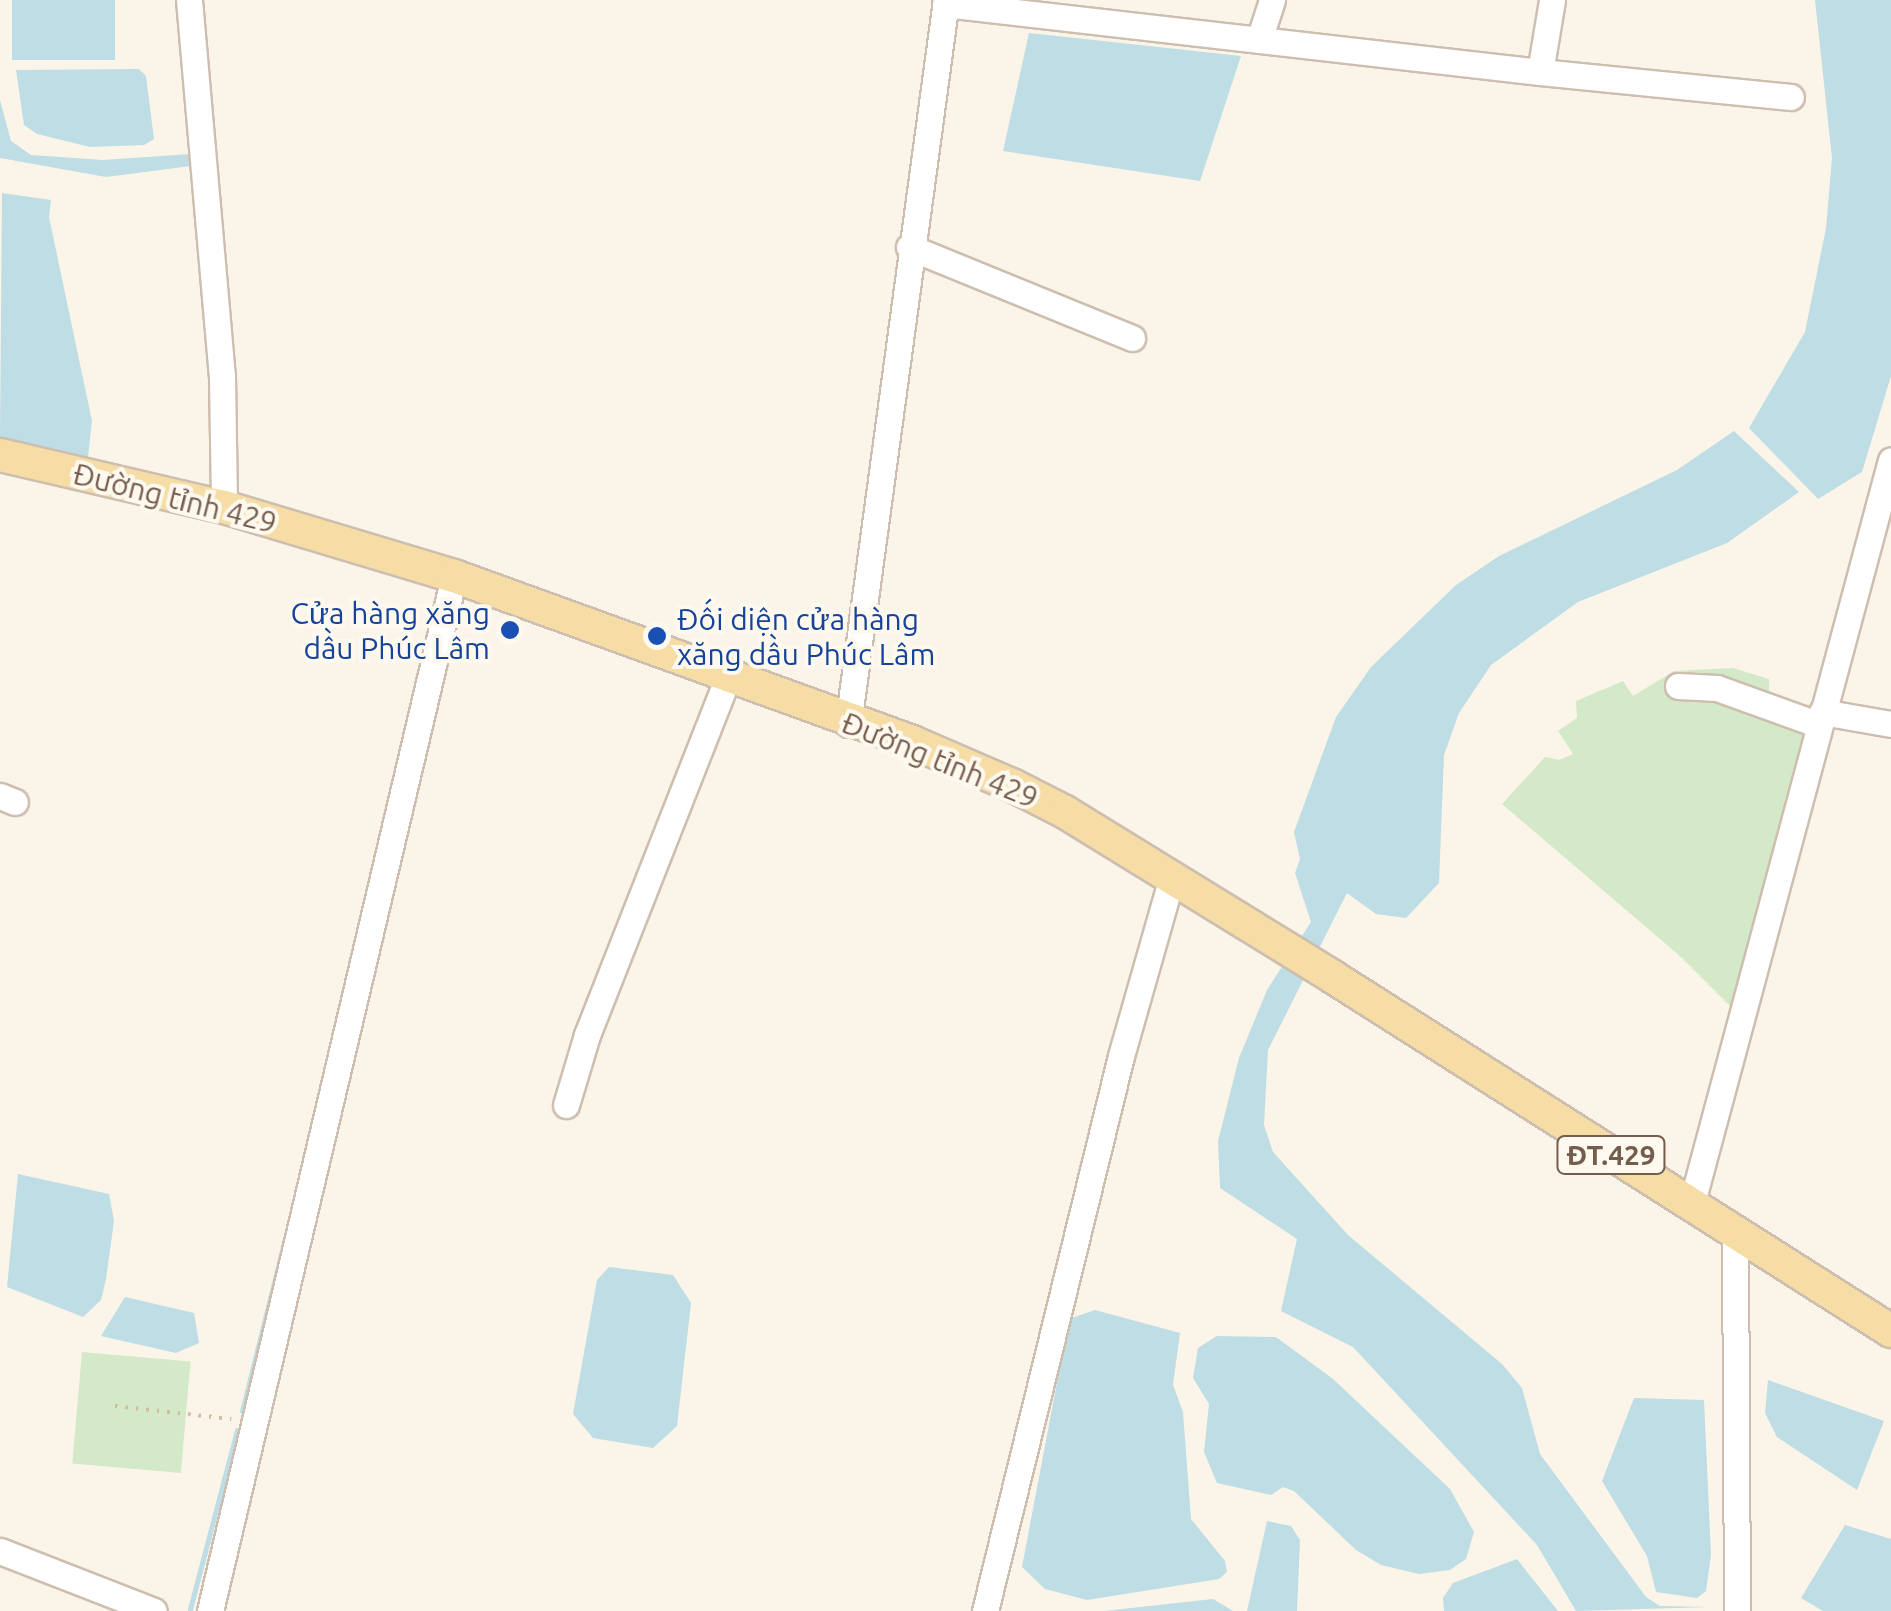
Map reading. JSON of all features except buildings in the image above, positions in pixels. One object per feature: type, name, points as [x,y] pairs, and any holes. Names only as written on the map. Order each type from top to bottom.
[{"type":"main road","name":"Đường tỉnh 429","points":[[0,455],[224,507],[454,576],[729,675],[848,724],[912,742],[1066,812],[1891,1331]]},
{"type":"street","points":[[189,0],[222,376],[224,507]]},
{"type":"street","points":[[1259,40],[1272,0]]},
{"type":"street","points":[[1540,72],[1552,0]]},
{"type":"street","points":[[848,724],[909,248],[946,2],[1540,72],[1791,97]]},
{"type":"street","points":[[909,248],[1132,338]]},
{"type":"street","points":[[1690,1206],[1891,460]]},
{"type":"street","points":[[210,1611],[454,576]]},
{"type":"street","points":[[566,1106],[587,1035],[729,675]]},
{"type":"street","points":[[1678,686],[1718,688],[1821,719],[1891,724]]},
{"type":"street","points":[[985,1611],[1121,1056],[1171,881]]},
{"type":"street","points":[[1735,1234],[1737,1611]]},
{"type":"street","points":[[0,1551],[154,1611]]},
{"type":"path","points":[[115,1406],[256,1422]]},
{"type":"green space","points":[[1733,668],[1769,679],[1770,713],[1812,718],[1735,1011],[1681,957],[1502,804],[1545,757],[1559,760],[1573,754],[1558,731],[1577,718],[1576,701],[1623,681],[1633,696],[1674,671]]},
{"type":"green space","points":[[82,1352],[191,1361],[181,1473],[72,1464]]},
{"type":"water","points":[[12,0],[115,0],[115,60],[12,60]]},
{"type":"water","points":[[1815,0],[1891,0],[1891,376],[1862,472],[1818,499],[1749,428],[1805,332],[1826,228],[1832,158]]},
{"type":"water","points":[[1029,33],[1241,56],[1200,181],[1003,151]]},
{"type":"water","points":[[139,69],[146,76],[154,139],[144,145],[90,147],[37,134],[24,125],[16,70]]},
{"type":"water","points":[[0,100],[11,141],[31,155],[103,160],[191,154],[191,166],[106,177],[0,158]]},
{"type":"water","points":[[2,193],[51,200],[49,217],[92,421],[88,457],[0,437]]},
{"type":"water","points":[[1734,431],[1799,492],[1727,543],[1578,602],[1491,665],[1459,713],[1444,755],[1439,883],[1406,918],[1376,914],[1347,893],[1268,1050],[1264,1125],[1273,1152],[1348,1235],[1502,1364],[1522,1388],[1540,1454],[1646,1597],[1660,1606],[1709,1607],[1576,1611],[1537,1545],[1353,1347],[1281,1311],[1297,1239],[1220,1188],[1218,1141],[1239,1058],[1267,990],[1311,922],[1295,873],[1300,859],[1294,832],[1336,717],[1371,667],[1456,585],[1499,556],[1677,470]]},
{"type":"water","points":[[18,1174],[109,1194],[114,1221],[106,1279],[101,1300],[83,1317],[7,1287]]},
{"type":"water","points":[[609,1267],[673,1275],[691,1303],[677,1426],[653,1448],[593,1438],[573,1414],[597,1280]]},
{"type":"water","points":[[125,1297],[194,1313],[199,1343],[176,1353],[101,1336]]},
{"type":"water","points":[[1095,1310],[1180,1333],[1173,1385],[1183,1412],[1191,1519],[1225,1561],[1227,1572],[1219,1579],[1087,1600],[1045,1589],[1022,1567],[1069,1319]]},
{"type":"water","points":[[1217,1336],[1276,1337],[1333,1379],[1450,1489],[1474,1532],[1466,1559],[1450,1570],[1419,1574],[1381,1565],[1356,1550],[1294,1491],[1283,1487],[1271,1495],[1217,1483],[1204,1452],[1209,1404],[1193,1378],[1198,1348]]},
{"type":"water","points":[[1768,1380],[1884,1421],[1857,1490],[1777,1437],[1765,1413]]},
{"type":"water","points":[[1634,1398],[1704,1400],[1711,1555],[1706,1591],[1697,1598],[1656,1592],[1647,1556],[1602,1481]]},
{"type":"water","points":[[1267,1521],[1291,1526],[1300,1540],[1297,1611],[1247,1611]]},
{"type":"water","points":[[1845,1525],[1891,1539],[1891,1611],[1823,1611],[1801,1598]]},
{"type":"water","points":[[1517,1559],[1558,1611],[1444,1611],[1443,1598],[1453,1583]]},
{"type":"water","points":[[1213,1599],[1233,1611],[1104,1611]]},
{"type":"waterway","points":[[242,1411],[289,1223]]},
{"type":"waterway","points":[[190,1609],[237,1430]]},
{"type":"place","name":"Cửa hàng xăng dầu Phúc Lâm","points":[[510,630]]},
{"type":"place","name":"Đối diện cửa hàng xăng dầu Phúc Lâm","points":[[657,636]]}]
